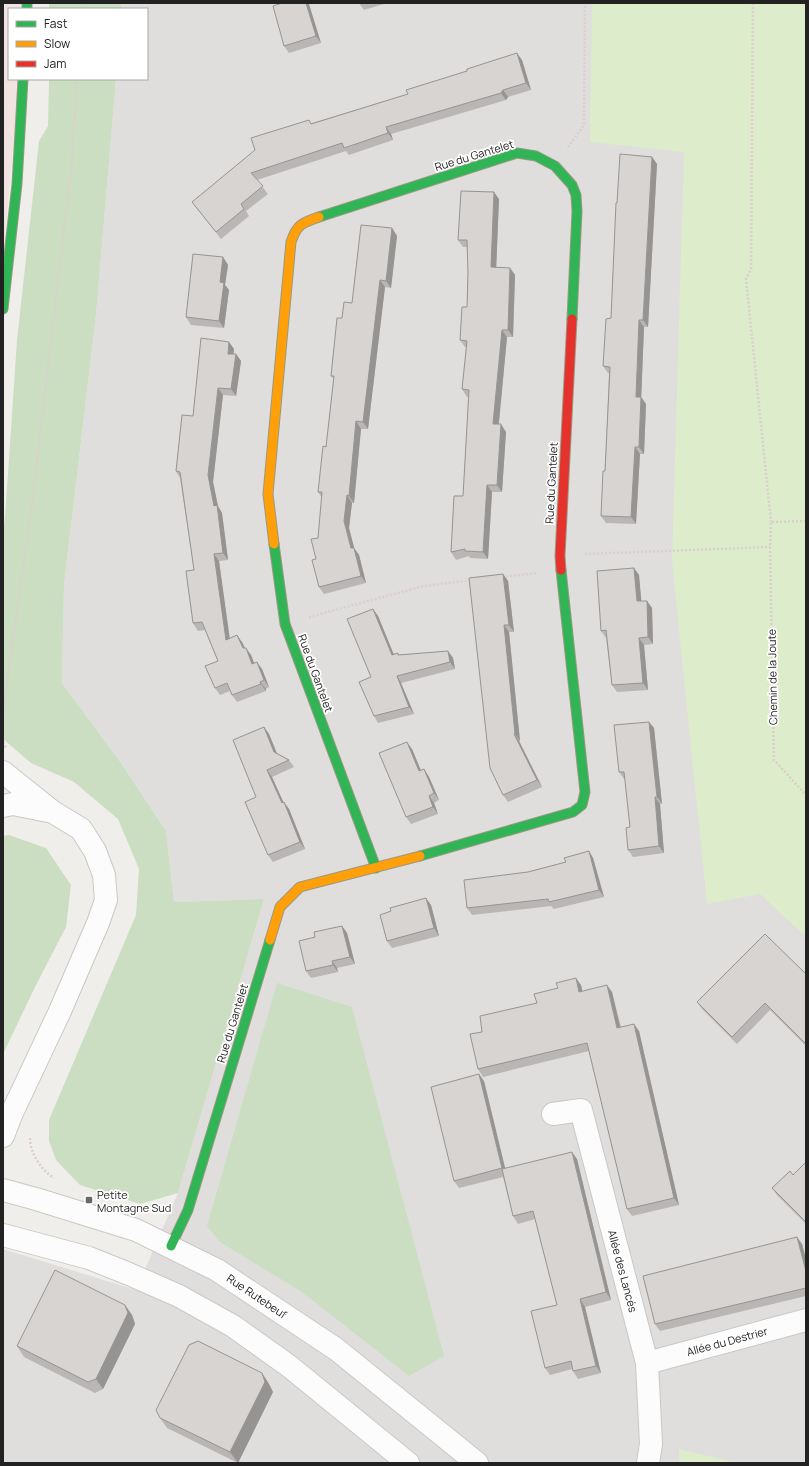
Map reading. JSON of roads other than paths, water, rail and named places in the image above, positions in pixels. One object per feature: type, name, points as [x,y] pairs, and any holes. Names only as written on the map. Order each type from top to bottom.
[{"type":"street","points":[[3,309],[17,184],[23,80]]},
{"type":"street","name":"Rue du Gantelet","points":[[171,1246],[188,1210],[280,907],[300,887],[376,868],[573,812],[582,805],[585,792],[560,556],[577,211],[576,195],[572,185],[555,166],[536,156],[517,153],[305,222],[295,230],[291,242],[268,494],[285,624],[376,868]]},
{"type":"street","points":[[3,772],[53,812],[81,829],[94,851],[104,875],[106,900],[92,938],[60,1011],[11,1115],[3,1136]]},
{"type":"street","points":[[3,806],[13,804],[53,812]]},
{"type":"street","name":"Allée des Lancés","points":[[553,1114],[581,1110],[647,1362],[651,1444],[648,1463]]},
{"type":"street","name":"Rue Rutebeuf","points":[[3,1190],[136,1230],[217,1270],[336,1350],[477,1463]]},
{"type":"street","points":[[3,1235],[89,1258],[179,1296],[233,1326],[289,1366],[408,1463]]},
{"type":"street","name":"Allée du Destrier","points":[[647,1362],[806,1320]]},
{"type":"place","name":"Petite Montagne Sud","points":[[89,1200]]}]
